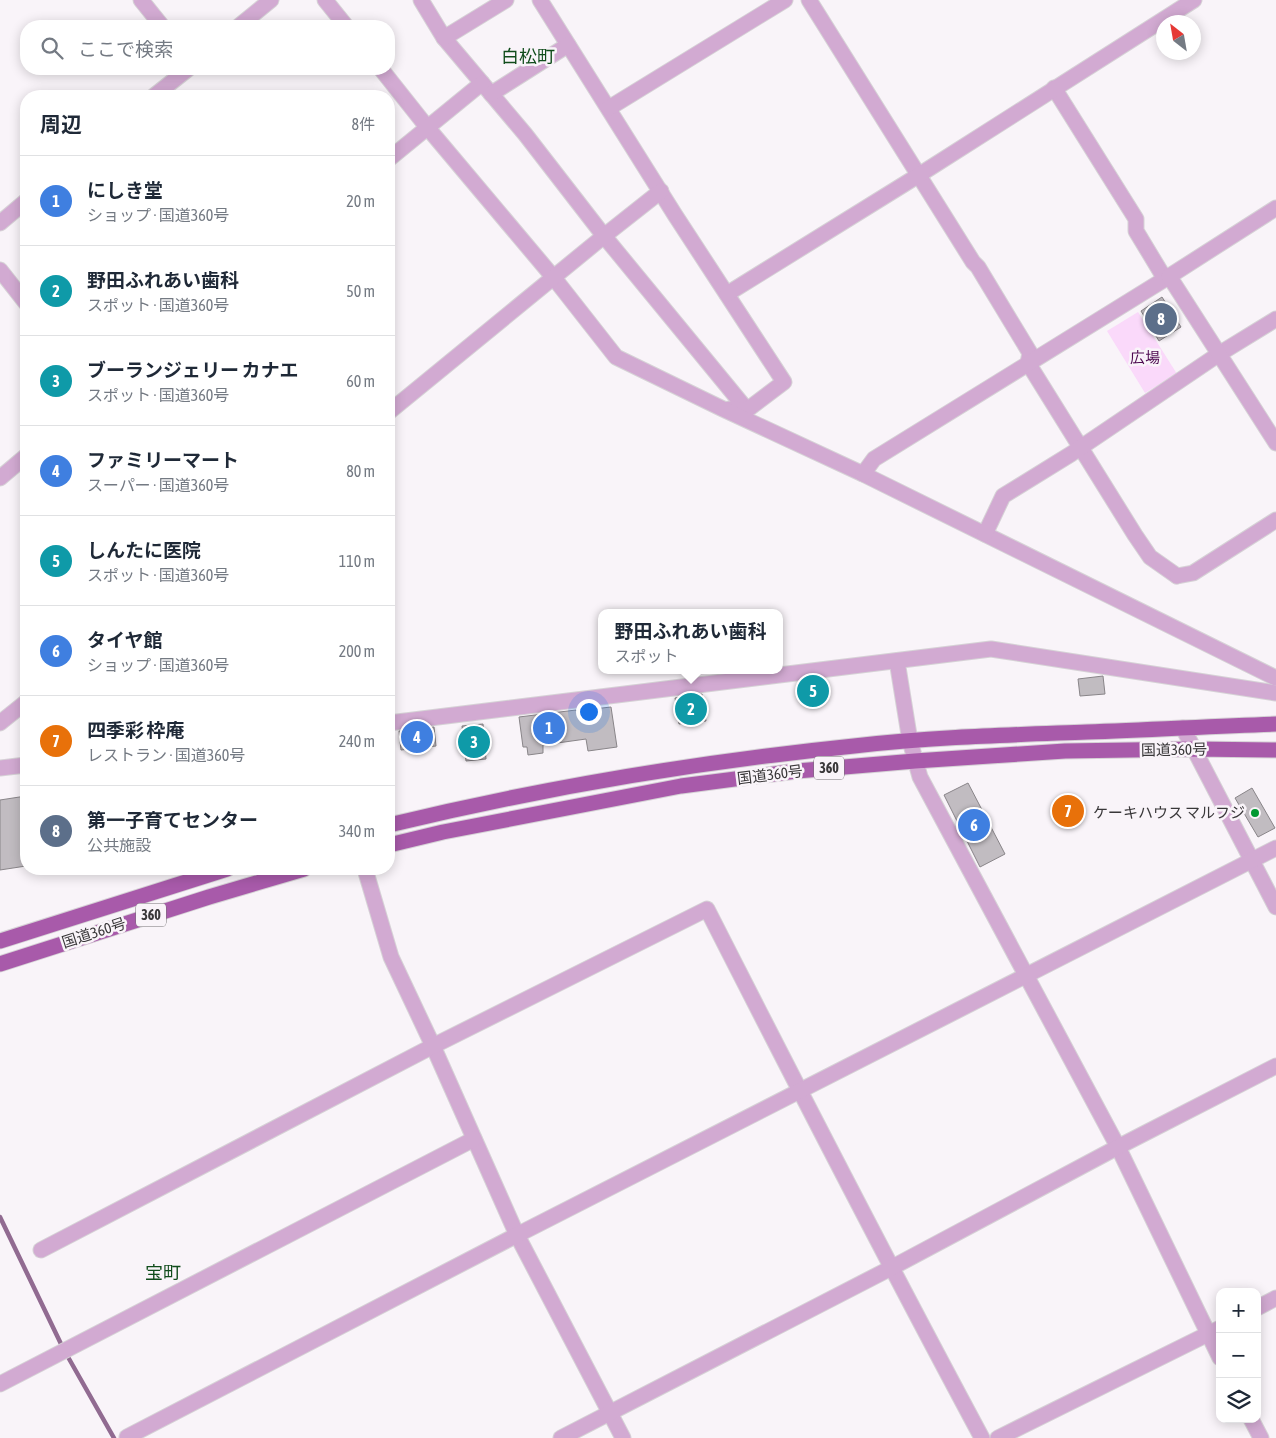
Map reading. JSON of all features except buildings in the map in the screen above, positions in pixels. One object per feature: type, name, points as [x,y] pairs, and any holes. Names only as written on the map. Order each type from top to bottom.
[{"type":"highway","name":"国道360号","points":[[395,824],[450,810],[559,788],[700,764],[855,745],[988,735],[1276,724]]},
{"type":"highway","name":"国道360号","points":[[395,844],[443,832],[681,786],[797,771],[1065,751],[1276,750]]},
{"type":"highway","name":"国道360号","points":[[0,941],[208,875]]},
{"type":"highway","name":"国道360号","points":[[0,964],[284,875]]},
{"type":"street","points":[[141,0],[157,20]]},
{"type":"street","points":[[246,20],[271,0]]},
{"type":"street","points":[[325,0],[341,20]]},
{"type":"street","points":[[421,0],[444,38],[525,134],[604,236],[747,410]]},
{"type":"street","points":[[444,38],[506,0]]},
{"type":"street","points":[[540,0],[784,382],[747,410],[723,409]]},
{"type":"street","points":[[609,108],[785,0]]},
{"type":"street","points":[[808,0],[973,262],[978,267],[1030,353],[1028,363],[1150,557],[1177,576],[1194,572],[1276,520]]},
{"type":"street","points":[[727,294],[1194,0]]},
{"type":"street","points":[[395,154],[428,127],[486,89],[568,45]]},
{"type":"street","points":[[162,90],[180,75]]},
{"type":"street","points":[[386,75],[554,278],[616,357],[863,474],[1276,678]]},
{"type":"street","points":[[1054,88],[1136,219],[1136,230],[1276,443]]},
{"type":"street","points":[[395,407],[661,191]]},
{"type":"street","points":[[0,223],[20,206]]},
{"type":"street","points":[[863,474],[874,459],[1276,208]]},
{"type":"street","points":[[0,270],[20,295]]},
{"type":"street","points":[[985,534],[1003,496],[1219,354],[1276,319]]},
{"type":"street","points":[[0,478],[20,461]]},
{"type":"street","points":[[395,722],[991,649],[1276,694]]},
{"type":"street","points":[[896,661],[910,741],[920,777],[1214,1331],[998,1438]]},
{"type":"street","points":[[0,722],[20,707]]},
{"type":"street","points":[[1183,728],[1276,907]]},
{"type":"street","points":[[0,768],[20,766]]},
{"type":"street","points":[[127,1437],[517,1235],[1276,848]]},
{"type":"street","points":[[367,875],[391,957],[433,1046],[517,1235],[624,1438]]},
{"type":"street","points":[[41,1250],[433,1046],[707,909],[891,1268],[982,1438]]},
{"type":"street","points":[[561,1438],[891,1268],[1118,1147],[1276,1066]]},
{"type":"street","points":[[0,1384],[474,1139]]},
{"type":"street","points":[[1261,1306],[1276,1298]]},
{"type":"street","points":[[1253,1423],[1261,1438]]},
{"type":"green space","name":"広場","points":[[1138,312],[1177,374],[1145,393],[1107,331]]},
{"type":"waterway","points":[[0,1217],[62,1346]]},
{"type":"waterway","points":[[68,1357],[114,1438]]},
{"type":"place","name":"第一子育てセンター","points":[[1161,319]]},
{"type":"place","name":"しんたに医院","points":[[813,691]]},
{"type":"place","name":"野田ふれあい歯科","points":[[691,709]]},
{"type":"place","name":"にしき堂","points":[[549,728]]},
{"type":"place","name":"ファミリーマート","points":[[417,737]]},
{"type":"place","name":"ブーランジェリー カナエ","points":[[474,742]]},
{"type":"place","name":"四季彩 枠庵","points":[[1068,811]]},
{"type":"place","name":"ケーキハウス マルフジ","points":[[1255,813]]},
{"type":"place","name":"タイヤ館","points":[[974,825]]},
{"type":"district","name":"白松町","points":[[528,57]]},
{"type":"district","name":"宝町","points":[[163,1273]]}]
